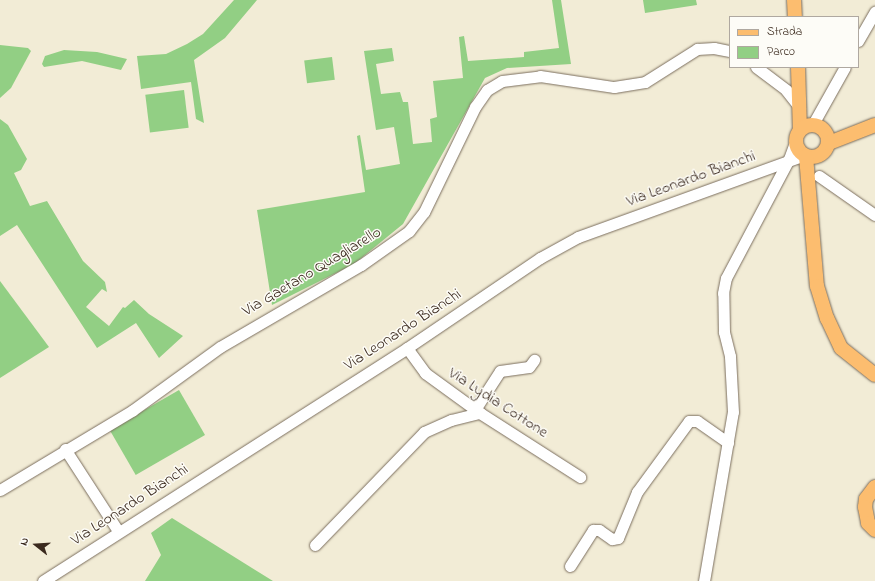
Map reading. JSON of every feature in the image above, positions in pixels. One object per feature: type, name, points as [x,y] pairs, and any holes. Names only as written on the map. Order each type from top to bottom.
[{"type":"main road","points":[[794,0],[795,16]]},
{"type":"main road","points":[[798,68],[803,131],[798,150],[809,156],[825,151],[829,143],[826,132],[803,131]]},
{"type":"main road","points":[[829,143],[875,125]]},
{"type":"main road","points":[[809,156],[814,178],[817,286],[827,318],[841,348],[875,375]]},
{"type":"main road","points":[[875,487],[866,499],[864,507],[868,522],[875,530]]},
{"type":"street","points":[[859,39],[875,11]]},
{"type":"street","name":"Via Gaetano Quagliarello","points":[[0,490],[65,449],[132,410],[251,328],[361,265],[409,231],[428,205],[475,107],[487,90],[502,81],[540,76],[614,87],[645,82],[698,49],[714,48],[729,51]]},
{"type":"street","points":[[757,68],[786,90],[801,108]]},
{"type":"street","points":[[704,581],[733,412],[730,356],[724,332],[723,293],[726,278],[803,131],[844,68]]},
{"type":"street","name":"Via Leonardo Bianchi","points":[[44,581],[118,531],[407,348],[540,258],[578,237],[789,159],[809,156]]},
{"type":"street","points":[[814,178],[875,215]]},
{"type":"street","name":"Via Lydia Cottone","points":[[407,348],[425,373],[580,477]]},
{"type":"street","points":[[315,545],[424,432],[478,410],[500,371],[529,367],[534,360]]},
{"type":"street","points":[[570,566],[593,530],[599,530],[612,539],[618,538],[637,492],[689,421],[697,421],[728,443]]},
{"type":"street","points":[[65,449],[118,531]]},
{"type":"green space","points":[[234,0],[257,0],[225,38],[194,60],[204,123],[196,119],[191,82],[141,89],[137,56],[166,54],[187,44],[203,34]]},
{"type":"green space","points":[[552,0],[561,0],[571,64],[507,68],[485,78],[403,224],[354,264],[272,305],[257,210],[365,192],[357,136],[360,135],[366,170],[400,164],[394,127],[376,130],[364,51],[392,48],[394,61],[376,64],[381,94],[400,92],[403,102],[408,102],[413,144],[432,142],[430,119],[437,117],[433,81],[463,78],[459,37],[464,36],[468,61],[524,57],[524,52],[559,48]]},
{"type":"green space","points":[[643,0],[696,0],[697,5],[645,13]]},
{"type":"green space","points":[[0,45],[28,48],[31,51],[11,88],[0,98]]},
{"type":"green space","points":[[64,50],[97,52],[127,59],[121,70],[82,61],[44,67],[42,64],[45,56]]},
{"type":"green space","points":[[332,57],[335,80],[307,83],[304,60]]},
{"type":"green space","points":[[184,90],[189,128],[150,132],[145,95]]},
{"type":"green space","points":[[0,119],[8,125],[27,159],[21,170],[14,173],[30,206],[47,201],[83,261],[105,282],[107,292],[102,289],[86,307],[109,326],[123,307],[125,308],[134,300],[149,314],[183,336],[159,358],[136,323],[97,348],[17,225],[0,236]]},
{"type":"green space","points":[[0,281],[49,347],[0,378]]},
{"type":"green space","points":[[179,390],[205,435],[136,475],[110,430]]},
{"type":"green space","points":[[172,518],[273,581],[145,581],[161,555],[151,533]]}]
